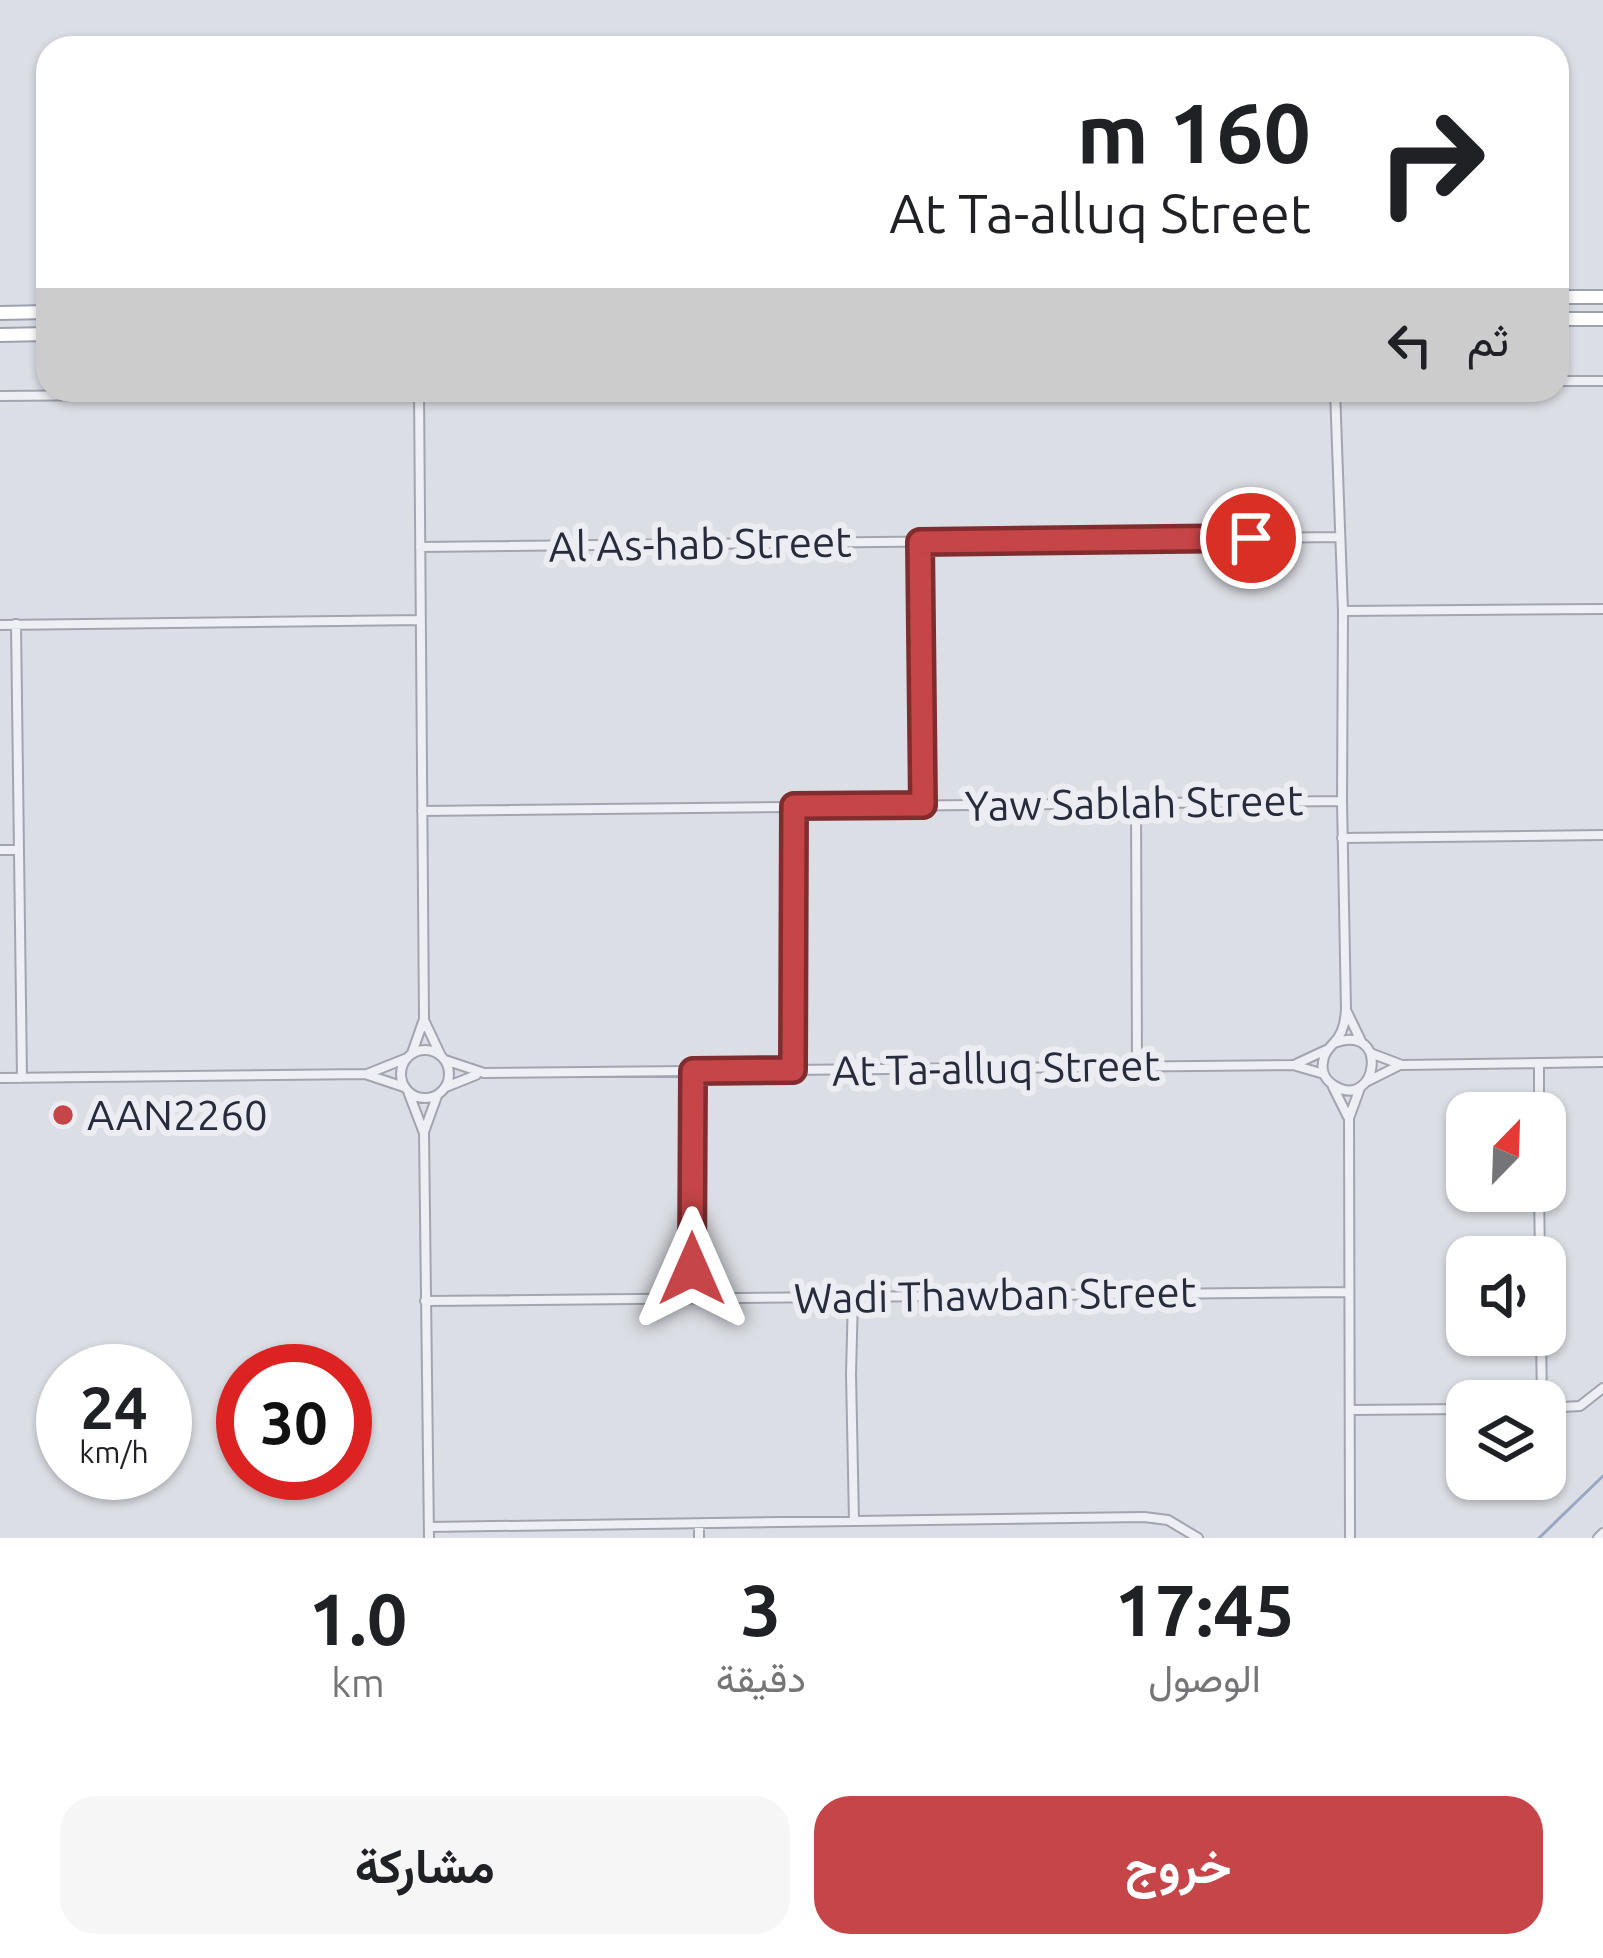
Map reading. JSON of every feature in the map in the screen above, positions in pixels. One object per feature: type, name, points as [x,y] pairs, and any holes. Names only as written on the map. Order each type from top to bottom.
[{"type":"main road","points":[[1569,297],[1603,297]]},
{"type":"main road","points":[[0,313],[36,312]]},
{"type":"main road","points":[[1569,319],[1603,319]]},
{"type":"main road","points":[[0,335],[36,334]]},
{"type":"street","points":[[1569,381],[1603,381]]},
{"type":"street","points":[[0,396],[36,396]]},
{"type":"street","points":[[419,402],[424,1019],[400,1075],[424,1133]]},
{"type":"street","points":[[1335,402],[1346,1010],[1343,1028],[1322,1064],[1349,1118]]},
{"type":"street","name":"Al As-hab Street","points":[[420,547],[1340,537]]},
{"type":"street","points":[[920,542],[923,805]]},
{"type":"street","points":[[1342,611],[1603,609]]},
{"type":"street","points":[[0,625],[421,620]]},
{"type":"street","points":[[16,624],[22,1078]]},
{"type":"street","name":"Yaw Sablah Street","points":[[422,811],[1342,801]]},
{"type":"street","points":[[1136,803],[1137,1067]]},
{"type":"street","points":[[793,1070],[794,806]]},
{"type":"street","points":[[1342,838],[1603,835]]},
{"type":"street","points":[[0,850],[18,850]]},
{"type":"street","points":[[1346,1010],[1373,1067],[1349,1118],[1351,1538]]},
{"type":"street","points":[[0,1078],[367,1075],[426,1099],[446,1088],[449,1071],[424,1019]]},
{"type":"street","points":[[1331,1047],[1346,1040],[1402,1065]]},
{"type":"street","name":"At Ta-alluq Street","points":[[1292,1065],[1331,1047]]},
{"type":"street","points":[[367,1075],[427,1050],[443,1058]]},
{"type":"street","name":"At Ta-alluq Street","points":[[443,1058],[484,1073],[1292,1065],[1324,1074]]},
{"type":"street","points":[[1332,1084],[1349,1090],[1402,1065],[1603,1062]]},
{"type":"street","points":[[1539,1063],[1539,1092]]},
{"type":"street","points":[[692,1298],[693,1071]]},
{"type":"street","name":"At Ta-alluq Street","points":[[446,1088],[484,1073]]},
{"type":"street","points":[[437,1096],[424,1133],[429,1533],[698,1523],[1157,1518],[1178,1524],[1198,1538]]},
{"type":"street","name":"Wadi Thawban Street","points":[[424,1301],[1349,1292]]},
{"type":"street","points":[[853,1297],[854,1521]]},
{"type":"street","points":[[1566,1406],[1580,1406],[1603,1388]]},
{"type":"street","points":[[1350,1410],[1446,1409]]},
{"type":"street","points":[[698,1523],[699,1538]]},
{"type":"waterway","points":[[1539,1538],[1603,1476]]},
{"type":"place","name":"AAN2260","points":[[63,1115]]},
{"type":"route","points":[[692,1269],[693,1071],[793,1070],[794,806],[923,805],[920,542],[1251,538]]}]
